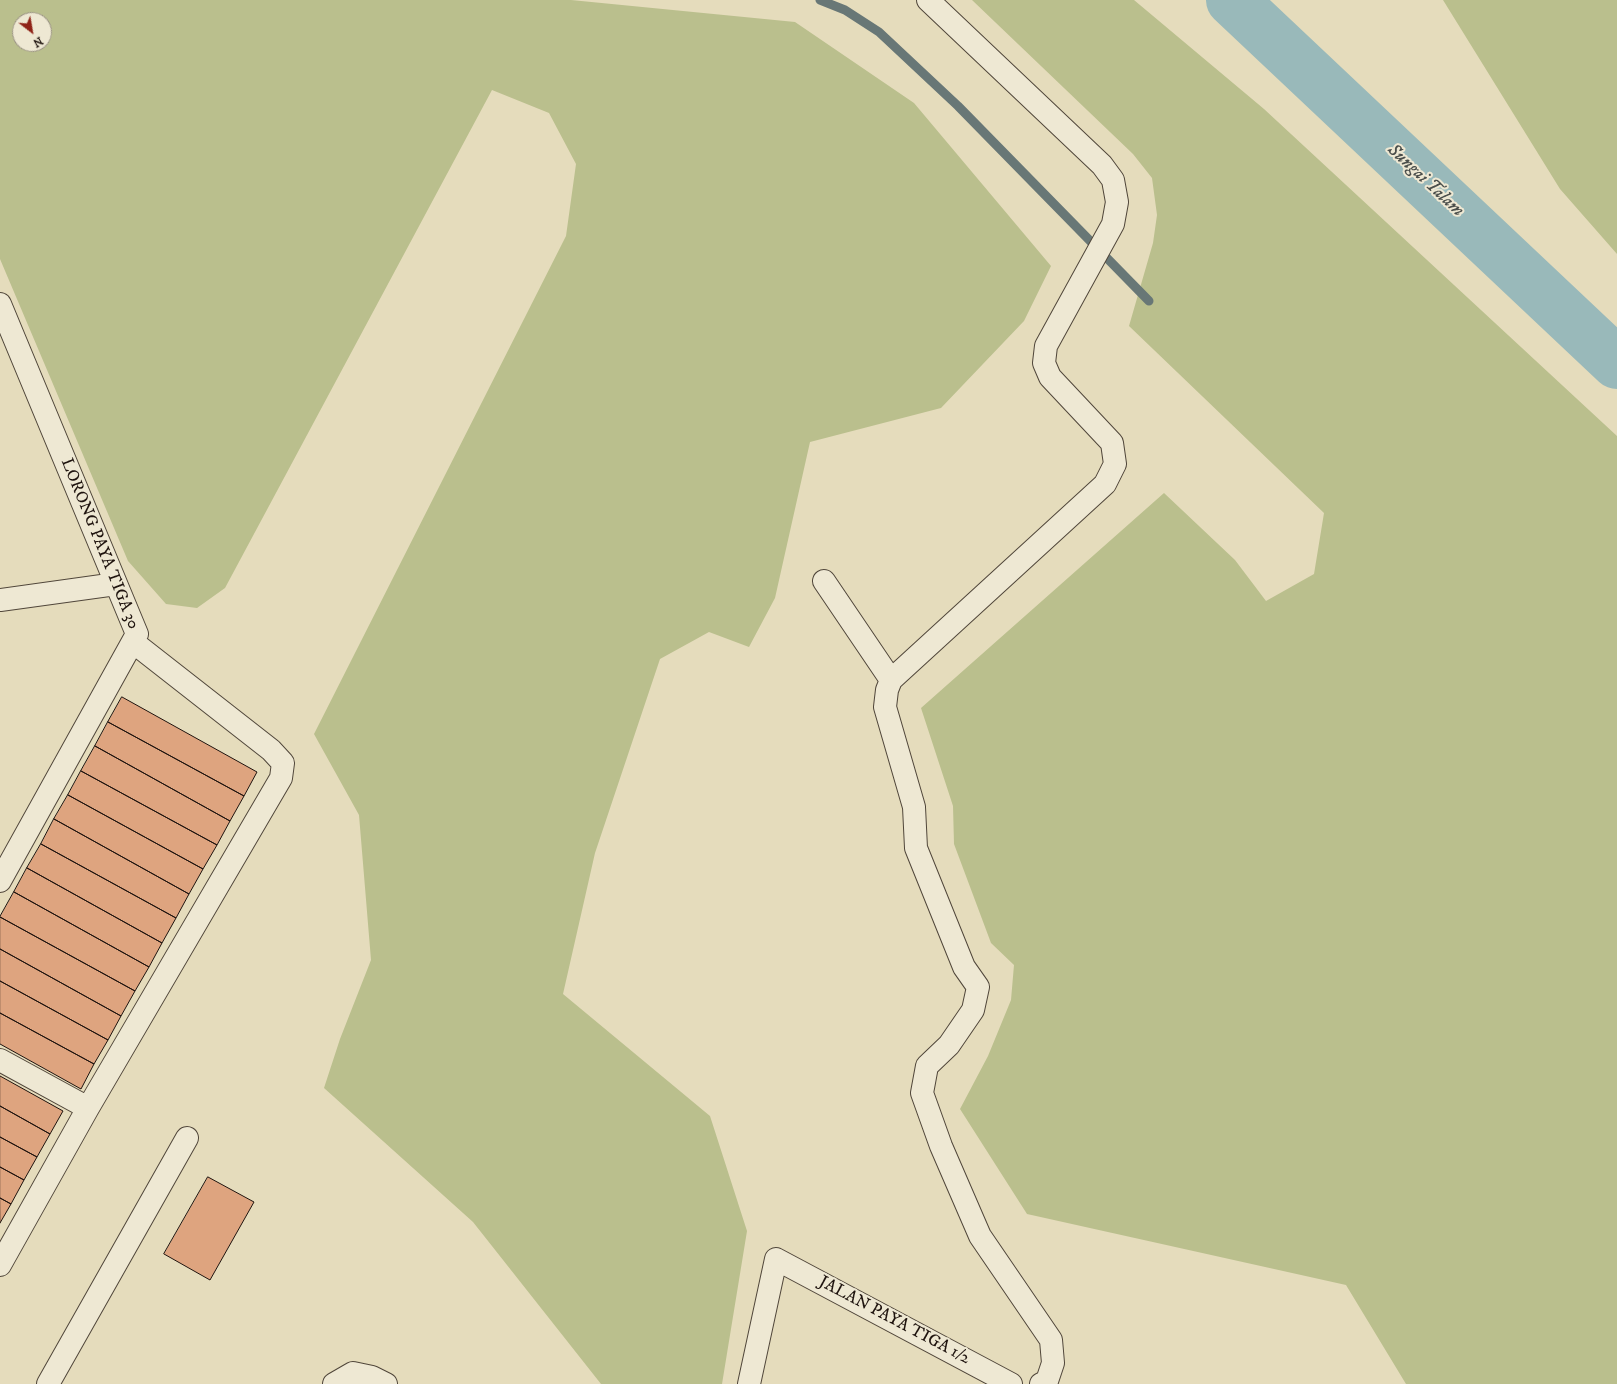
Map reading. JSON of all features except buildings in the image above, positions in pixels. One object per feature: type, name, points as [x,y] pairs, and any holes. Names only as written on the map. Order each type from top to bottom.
[{"type":"street","points":[[928,0],[1102,165],[1113,180],[1117,202],[1113,224],[1046,346],[1044,363],[1050,377],[1112,444],[1115,464],[1105,484],[891,680],[887,690],[886,707],[914,807],[916,848],[964,967],[978,987],[974,1010],[949,1044],[927,1066],[922,1093],[941,1146],[980,1236],[1051,1340],[1053,1363],[1047,1381],[1041,1384]]},
{"type":"street","name":"LORONG PAYA TIGA 30","points":[[0,304],[137,634],[0,881]]},
{"type":"street","points":[[824,581],[891,680]]},
{"type":"street","points":[[0,600],[116,584]]},
{"type":"street","points":[[0,1265],[88,1108],[281,778],[283,763],[271,750],[133,642]]},
{"type":"street","points":[[0,1060],[88,1108]]},
{"type":"street","points":[[48,1384],[187,1138]]},
{"type":"street","name":"JALAN PAYA TIGA 1/2","points":[[749,1384],[776,1259],[1012,1384]]},
{"type":"street","points":[[334,1384],[354,1373],[372,1377],[386,1384]]},
{"type":"green space","points":[[0,0],[571,0],[795,22],[914,103],[1051,266],[1024,321],[941,408],[810,442],[775,598],[749,647],[709,632],[660,659],[595,853],[563,994],[710,1116],[747,1231],[722,1384],[601,1384],[473,1222],[324,1088],[340,1039],[371,960],[359,815],[314,734],[566,236],[576,164],[549,113],[492,90],[225,588],[197,608],[166,604],[128,561],[0,259]]},
{"type":"green space","points":[[972,0],[1134,0],[1264,109],[1617,436],[1617,1384],[1406,1384],[1346,1285],[1027,1214],[960,1109],[988,1056],[1011,1000],[1014,965],[991,943],[954,844],[953,806],[921,708],[1164,493],[1235,560],[1266,601],[1314,574],[1324,513],[1129,326],[1153,243],[1157,215],[1152,178],[1133,154]]},
{"type":"green space","points":[[1443,0],[1617,0],[1617,254],[1560,189]]},
{"type":"waterway","points":[[820,0],[845,10],[879,32],[958,106],[1149,301]]},
{"type":"waterway","name":"Sungai Talam","points":[[1232,0],[1617,363]]}]
